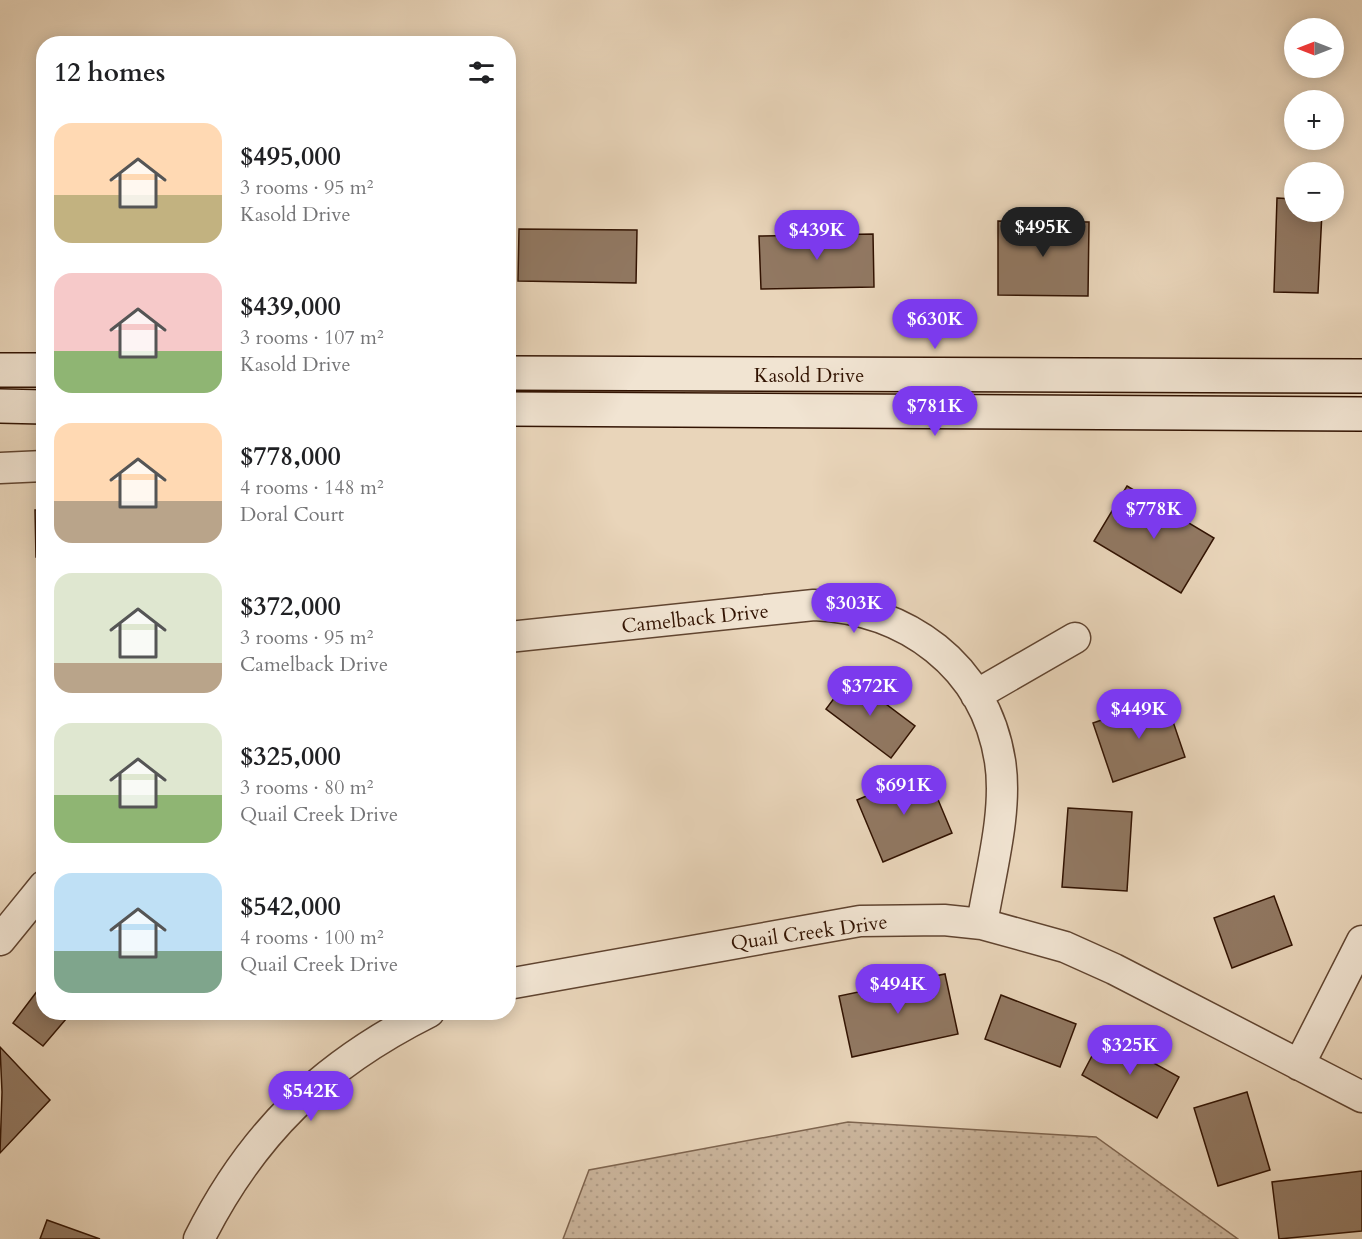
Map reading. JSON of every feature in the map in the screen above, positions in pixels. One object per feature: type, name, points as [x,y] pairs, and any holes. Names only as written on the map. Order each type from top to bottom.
[{"type":"main road","points":[[0,370],[36,370]]},
{"type":"main road","name":"Kasold Drive","points":[[516,373],[1362,376]]},
{"type":"main road","points":[[0,406],[36,406]]},
{"type":"main road","name":"Kasold Drive","points":[[516,409],[1362,414]]},
{"type":"street","points":[[0,468],[36,466]]},
{"type":"street","name":"Camelback Drive","points":[[516,636],[814,605],[845,607],[901,625],[934,647],[955,665],[976,695],[991,729],[1000,761],[1001,784],[996,844],[982,924]]},
{"type":"street","points":[[976,695],[1075,638]]},
{"type":"street","points":[[5,924],[36,894]]},
{"type":"street","name":"Quail Creek Drive","points":[[516,983],[860,921],[897,919],[982,924],[1065,947],[1104,964],[1362,1097]]},
{"type":"street","points":[[1299,1065],[1362,941]]},
{"type":"street","points":[[199,1239],[215,1206],[262,1139],[294,1105],[363,1048],[414,1020]]},
{"type":"shaded area","points":[[848,1122],[1096,1137],[1238,1239],[563,1239],[589,1170]]},
{"type":"building","points":[[1277,198],[1284,198],[1284,222],[1322,222],[1318,293],[1274,292]]},
{"type":"building","points":[[998,221],[1089,222],[1088,296],[998,295]]},
{"type":"building","points":[[519,229],[637,230],[636,283],[518,281]]},
{"type":"building","points":[[873,234],[874,287],[761,289],[759,236]]},
{"type":"building","points":[[1127,486],[1214,538],[1181,593],[1094,541]]},
{"type":"building","points":[[35,510],[36,510],[36,557]]},
{"type":"building","points":[[850,677],[915,726],[891,758],[826,709]]},
{"type":"building","points":[[1165,698],[1185,757],[1113,782],[1093,723]]},
{"type":"building","points":[[926,771],[952,833],[883,862],[857,800]]},
{"type":"building","points":[[1068,808],[1132,812],[1127,891],[1062,887]]},
{"type":"building","points":[[1274,896],[1292,945],[1232,968],[1214,918]]},
{"type":"building","points":[[945,974],[958,1034],[852,1057],[839,996]]},
{"type":"building","points":[[36,993],[36,1020],[65,1020],[43,1046],[13,1023]]},
{"type":"building","points":[[1001,995],[1076,1024],[1060,1067],[985,1039]]},
{"type":"building","points":[[1103,1035],[1179,1077],[1157,1118],[1082,1075]]},
{"type":"building","points":[[0,1047],[50,1100],[0,1153],[2,1092]]},
{"type":"building","points":[[1247,1092],[1270,1170],[1218,1186],[1194,1108]]},
{"type":"building","points":[[1362,1171],[1362,1231],[1279,1239],[1272,1182]]},
{"type":"building","points":[[47,1220],[100,1239],[40,1239]]}]
